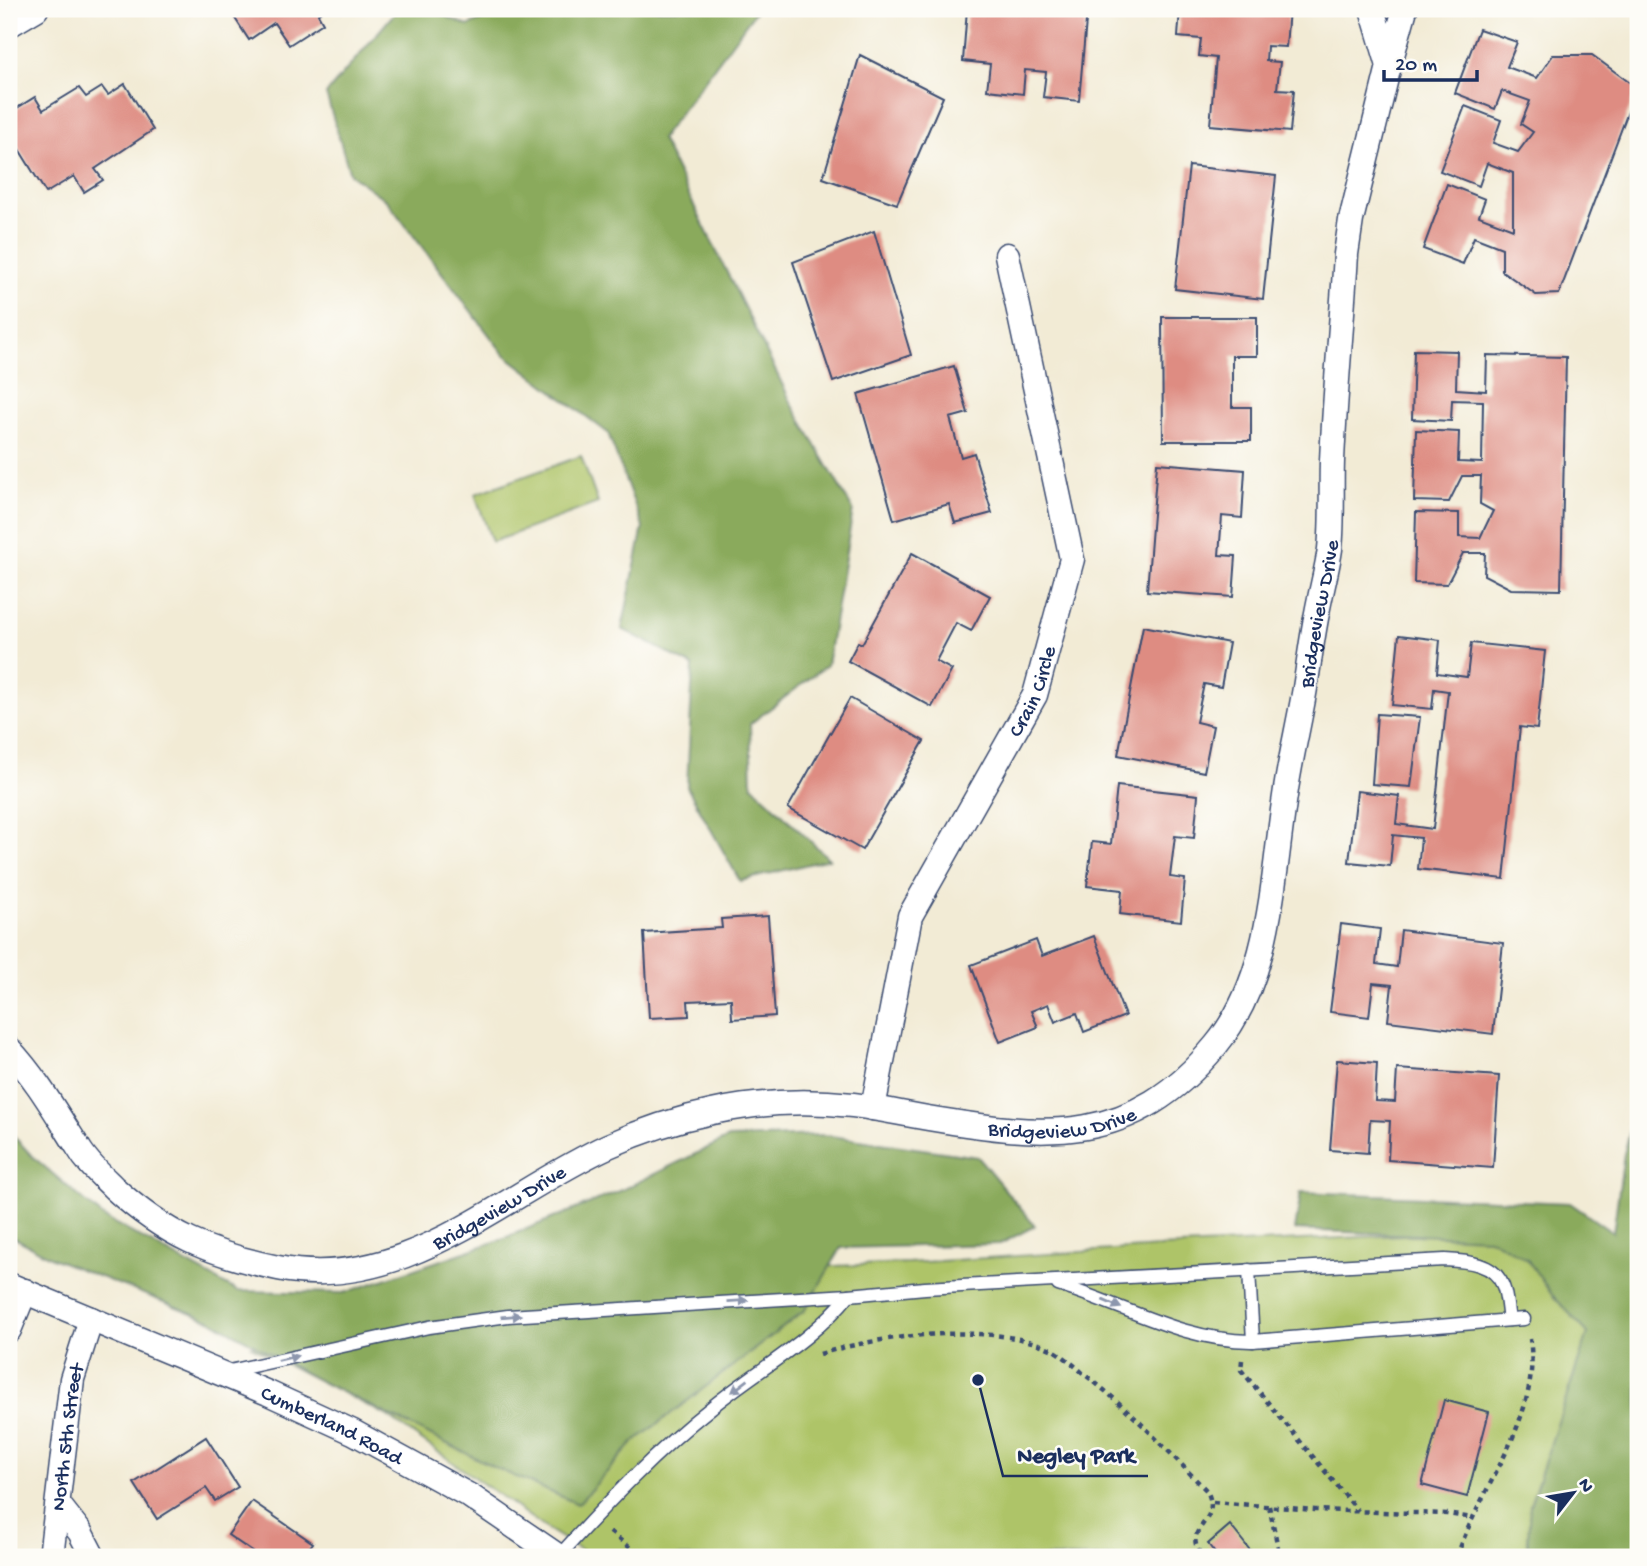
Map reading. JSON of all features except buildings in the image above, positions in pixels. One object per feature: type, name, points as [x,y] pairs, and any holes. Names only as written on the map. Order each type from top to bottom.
[{"type":"street","points":[[9,25],[36,9]]},
{"type":"street","points":[[1372,9],[1390,66]]},
{"type":"street","name":"Bridgeview Drive","points":[[9,1049],[44,1092],[80,1151],[140,1212],[172,1233],[204,1247],[292,1270],[316,1272],[373,1265],[420,1251],[607,1146],[650,1129],[744,1106],[800,1102],[873,1108],[1018,1130],[1086,1128],[1130,1116],[1151,1104],[1184,1079],[1218,1043],[1238,1012],[1255,975],[1329,555],[1332,461],[1346,254],[1351,220],[1405,9]]},
{"type":"street","name":"Crain Circle","points":[[873,1108],[910,916],[1035,695],[1072,559],[1007,255]]},
{"type":"street","points":[[9,1330],[17,1288]]},
{"type":"street","name":"Cumberland Road","points":[[17,1288],[221,1373],[353,1432],[470,1496],[559,1557]]},
{"type":"street","name":"North 5th Street","points":[[51,1557],[72,1379],[91,1318]]},
{"type":"street","points":[[58,1504],[80,1532],[93,1557]]},
{"type":"lane","points":[[221,1373],[429,1327],[508,1316],[1048,1281],[1463,1261],[1492,1271],[1503,1285],[1509,1320]]},
{"type":"lane","points":[[1249,1270],[1250,1341]]},
{"type":"lane","points":[[1048,1281],[1182,1330],[1230,1341],[1524,1319]]},
{"type":"lane","points":[[559,1557],[593,1518],[678,1436],[713,1406],[820,1326],[849,1295]]},
{"type":"path","points":[[1457,1557],[1473,1518],[1500,1466],[1526,1399],[1532,1353],[1524,1319]]},
{"type":"path","points":[[810,1358],[842,1347],[920,1334],[1022,1337],[1056,1352],[1114,1397],[1207,1491],[1213,1502],[1211,1512],[1194,1538],[1194,1543],[1203,1557]]},
{"type":"path","points":[[1250,1341],[1241,1370],[1359,1512]]},
{"type":"path","points":[[1213,1502],[1359,1512],[1447,1514],[1473,1518]]},
{"type":"path","points":[[1269,1506],[1280,1557]]},
{"type":"path","points":[[593,1518],[642,1557]]},
{"type":"green space","points":[[398,9],[429,9],[468,26],[507,9],[757,9],[661,139],[792,404],[853,510],[827,665],[750,724],[752,785],[829,859],[740,881],[687,787],[693,666],[622,629],[643,527],[608,433],[503,353],[387,201],[350,174],[326,94]]},
{"type":"green space","points":[[581,456],[598,503],[492,542],[475,494]]},
{"type":"green space","points":[[1638,1101],[1638,1557],[1527,1557],[1530,1505],[1588,1333],[1552,1295],[1527,1259],[1489,1238],[1295,1230],[1301,1192],[1570,1203],[1613,1233],[1624,1154]]},
{"type":"green space","points":[[9,1131],[31,1155],[103,1217],[237,1291],[344,1293],[497,1241],[620,1191],[728,1138],[824,1135],[978,1157],[1035,1226],[1000,1244],[841,1248],[804,1311],[634,1442],[578,1504],[498,1469],[318,1380],[212,1321],[52,1258],[9,1235]]},
{"type":"green space","points":[[1547,1228],[1608,1249],[1620,1557],[592,1557],[547,1529],[386,1415],[251,1346],[372,1308],[784,1268]]},
{"type":"place","name":"Negley Park","points":[[978,1380]]}]
